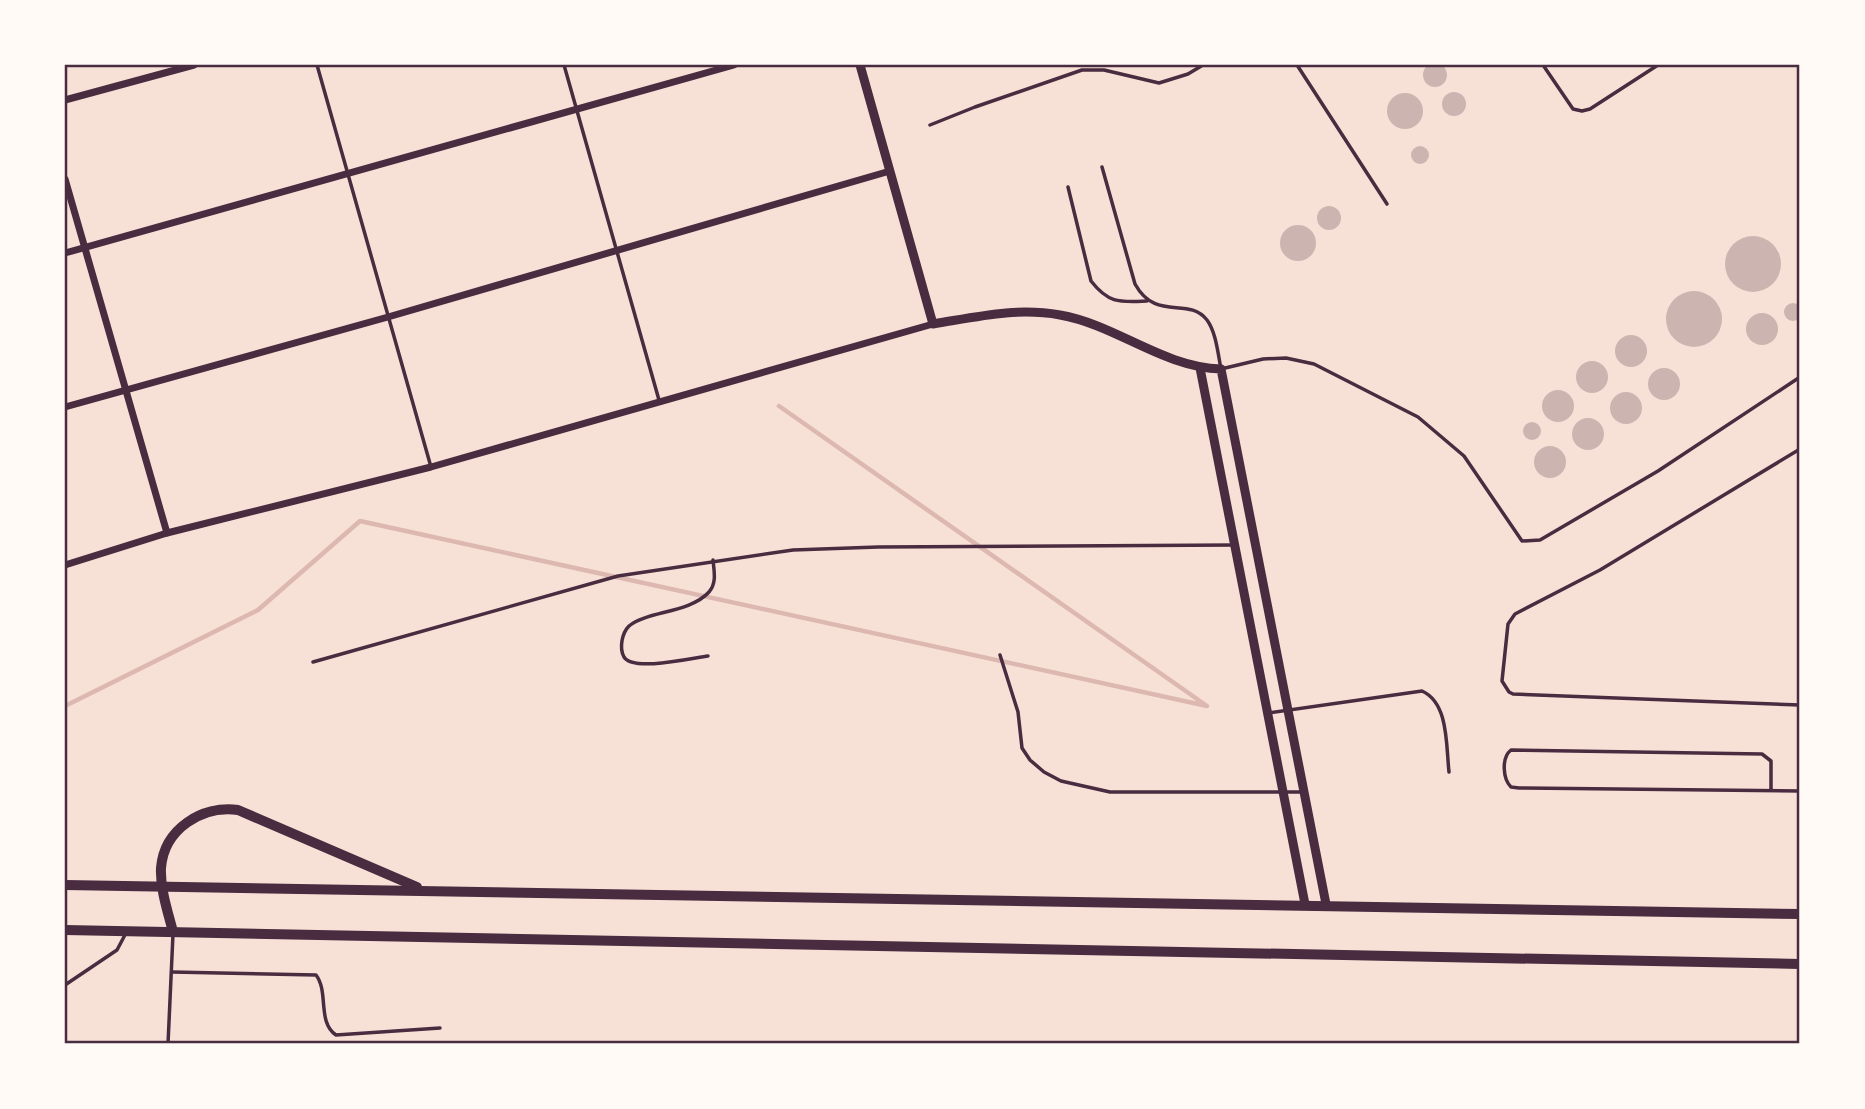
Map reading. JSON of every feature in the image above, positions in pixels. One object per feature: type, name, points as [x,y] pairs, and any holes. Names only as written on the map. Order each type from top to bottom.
[{"type":"highway","points":[[173,932],[161,870],[172,838],[181,827],[203,814],[227,808],[238,810],[425,890]]},
{"type":"highway","points":[[65,885],[1800,914]]},
{"type":"highway","points":[[65,930],[1800,964]]},
{"type":"street","points":[[65,100],[194,65]]},
{"type":"street","points":[[65,253],[734,65]]},
{"type":"street","points":[[860,65],[933,324]]},
{"type":"street","points":[[65,407],[388,317],[890,171]]},
{"type":"street","points":[[65,179],[167,533]]},
{"type":"street","points":[[65,565],[167,533],[431,467],[933,324],[1007,311],[1061,315],[1083,321],[1181,363],[1200,368],[1222,369],[1326,905]]},
{"type":"street","points":[[1200,368],[1305,904]]},
{"type":"lane","points":[[317,65],[431,467]]},
{"type":"lane","points":[[564,65],[660,402]]},
{"type":"lane","points":[[930,125],[1082,70],[1104,70],[1160,83],[1170,82],[1203,65]]},
{"type":"lane","points":[[1297,65],[1387,204]]},
{"type":"lane","points":[[1543,65],[1573,109],[1583,111],[1658,65]]},
{"type":"lane","points":[[1102,167],[1135,284],[1147,301]]},
{"type":"lane","points":[[1068,187],[1091,281],[1100,293],[1113,301],[1147,301],[1201,315],[1211,327],[1222,369],[1263,359],[1286,358],[1314,364],[1418,417],[1464,456],[1519,537],[1527,542],[1540,540],[1658,471],[1800,377]]},
{"type":"lane","points":[[1800,449],[1600,570],[1515,614],[1508,624],[1503,681],[1513,694],[1800,705]]},
{"type":"lane","points":[[313,662],[618,576],[713,560],[793,550],[878,547],[1235,545]]},
{"type":"lane","points":[[708,656],[641,665],[629,663],[623,655],[622,642],[631,625],[682,608],[708,593],[713,586],[713,560]]},
{"type":"lane","points":[[1000,655],[1018,712],[1023,748],[1030,760],[1044,772],[1061,780],[1111,792],[1305,792]]},
{"type":"lane","points":[[1268,713],[1422,691],[1434,698],[1441,711],[1449,772]]},
{"type":"lane","points":[[1772,789],[1771,761],[1762,754],[1511,750],[1505,757],[1505,778],[1511,787],[1519,788],[1800,791]]},
{"type":"lane","points":[[65,985],[117,950],[127,931]]},
{"type":"lane","points":[[168,1044],[173,932]]},
{"type":"lane","points":[[172,972],[316,975],[321,982],[327,1026],[336,1035],[440,1028]]},
{"type":"building","points":[[1435,63],[1443,67],[1447,75],[1443,83],[1435,87],[1427,83],[1423,75],[1427,67]]},
{"type":"building","points":[[1454,92],[1462,96],[1466,104],[1462,112],[1454,116],[1446,112],[1442,104],[1446,96]]},
{"type":"building","points":[[1405,93],[1417,99],[1423,111],[1417,123],[1405,129],[1393,123],[1387,111],[1393,99]]},
{"type":"building","points":[[1420,146],[1426,149],[1429,155],[1426,161],[1420,164],[1414,161],[1411,155],[1414,149]]},
{"type":"building","points":[[1329,206],[1337,210],[1341,218],[1337,226],[1329,230],[1321,226],[1317,218],[1321,210]]},
{"type":"building","points":[[1298,225],[1310,231],[1316,243],[1310,255],[1298,261],[1286,255],[1280,243],[1286,231]]},
{"type":"building","points":[[1753,236],[1764,238],[1773,244],[1779,253],[1779,275],[1773,284],[1764,290],[1753,292],[1742,290],[1733,284],[1727,275],[1725,264],[1727,253],[1733,244],[1742,238]]},
{"type":"building","points":[[1694,291],[1705,293],[1714,299],[1720,308],[1720,330],[1714,339],[1705,345],[1694,347],[1683,345],[1674,339],[1668,330],[1666,319],[1668,308],[1674,299],[1683,293]]},
{"type":"building","points":[[1793,303],[1799,306],[1802,312],[1799,318],[1793,321],[1787,318],[1784,312],[1787,306]]},
{"type":"building","points":[[1762,313],[1773,318],[1778,329],[1773,340],[1762,345],[1751,340],[1746,329],[1751,318]]},
{"type":"building","points":[[1631,335],[1642,340],[1647,351],[1642,362],[1631,367],[1620,362],[1615,351],[1620,340]]},
{"type":"building","points":[[1592,361],[1603,366],[1608,377],[1603,388],[1592,393],[1581,388],[1576,377],[1581,366]]},
{"type":"building","points":[[1664,368],[1675,373],[1680,384],[1675,395],[1664,400],[1653,395],[1648,384],[1653,373]]},
{"type":"building","points":[[1558,390],[1569,395],[1574,406],[1569,417],[1558,422],[1547,417],[1542,406],[1547,395]]},
{"type":"building","points":[[1626,392],[1637,397],[1642,408],[1637,419],[1626,424],[1615,419],[1610,408],[1615,397]]},
{"type":"building","points":[[1588,418],[1599,423],[1604,434],[1599,445],[1588,450],[1577,445],[1572,434],[1577,423]]},
{"type":"building","points":[[1532,422],[1538,425],[1541,431],[1538,437],[1532,440],[1526,437],[1523,431],[1526,425]]},
{"type":"building","points":[[1550,446],[1561,451],[1566,462],[1561,473],[1550,478],[1539,473],[1534,462],[1539,451]]},
{"type":"waterway","points":[[65,706],[258,610],[360,521],[1207,706],[779,406]]}]
